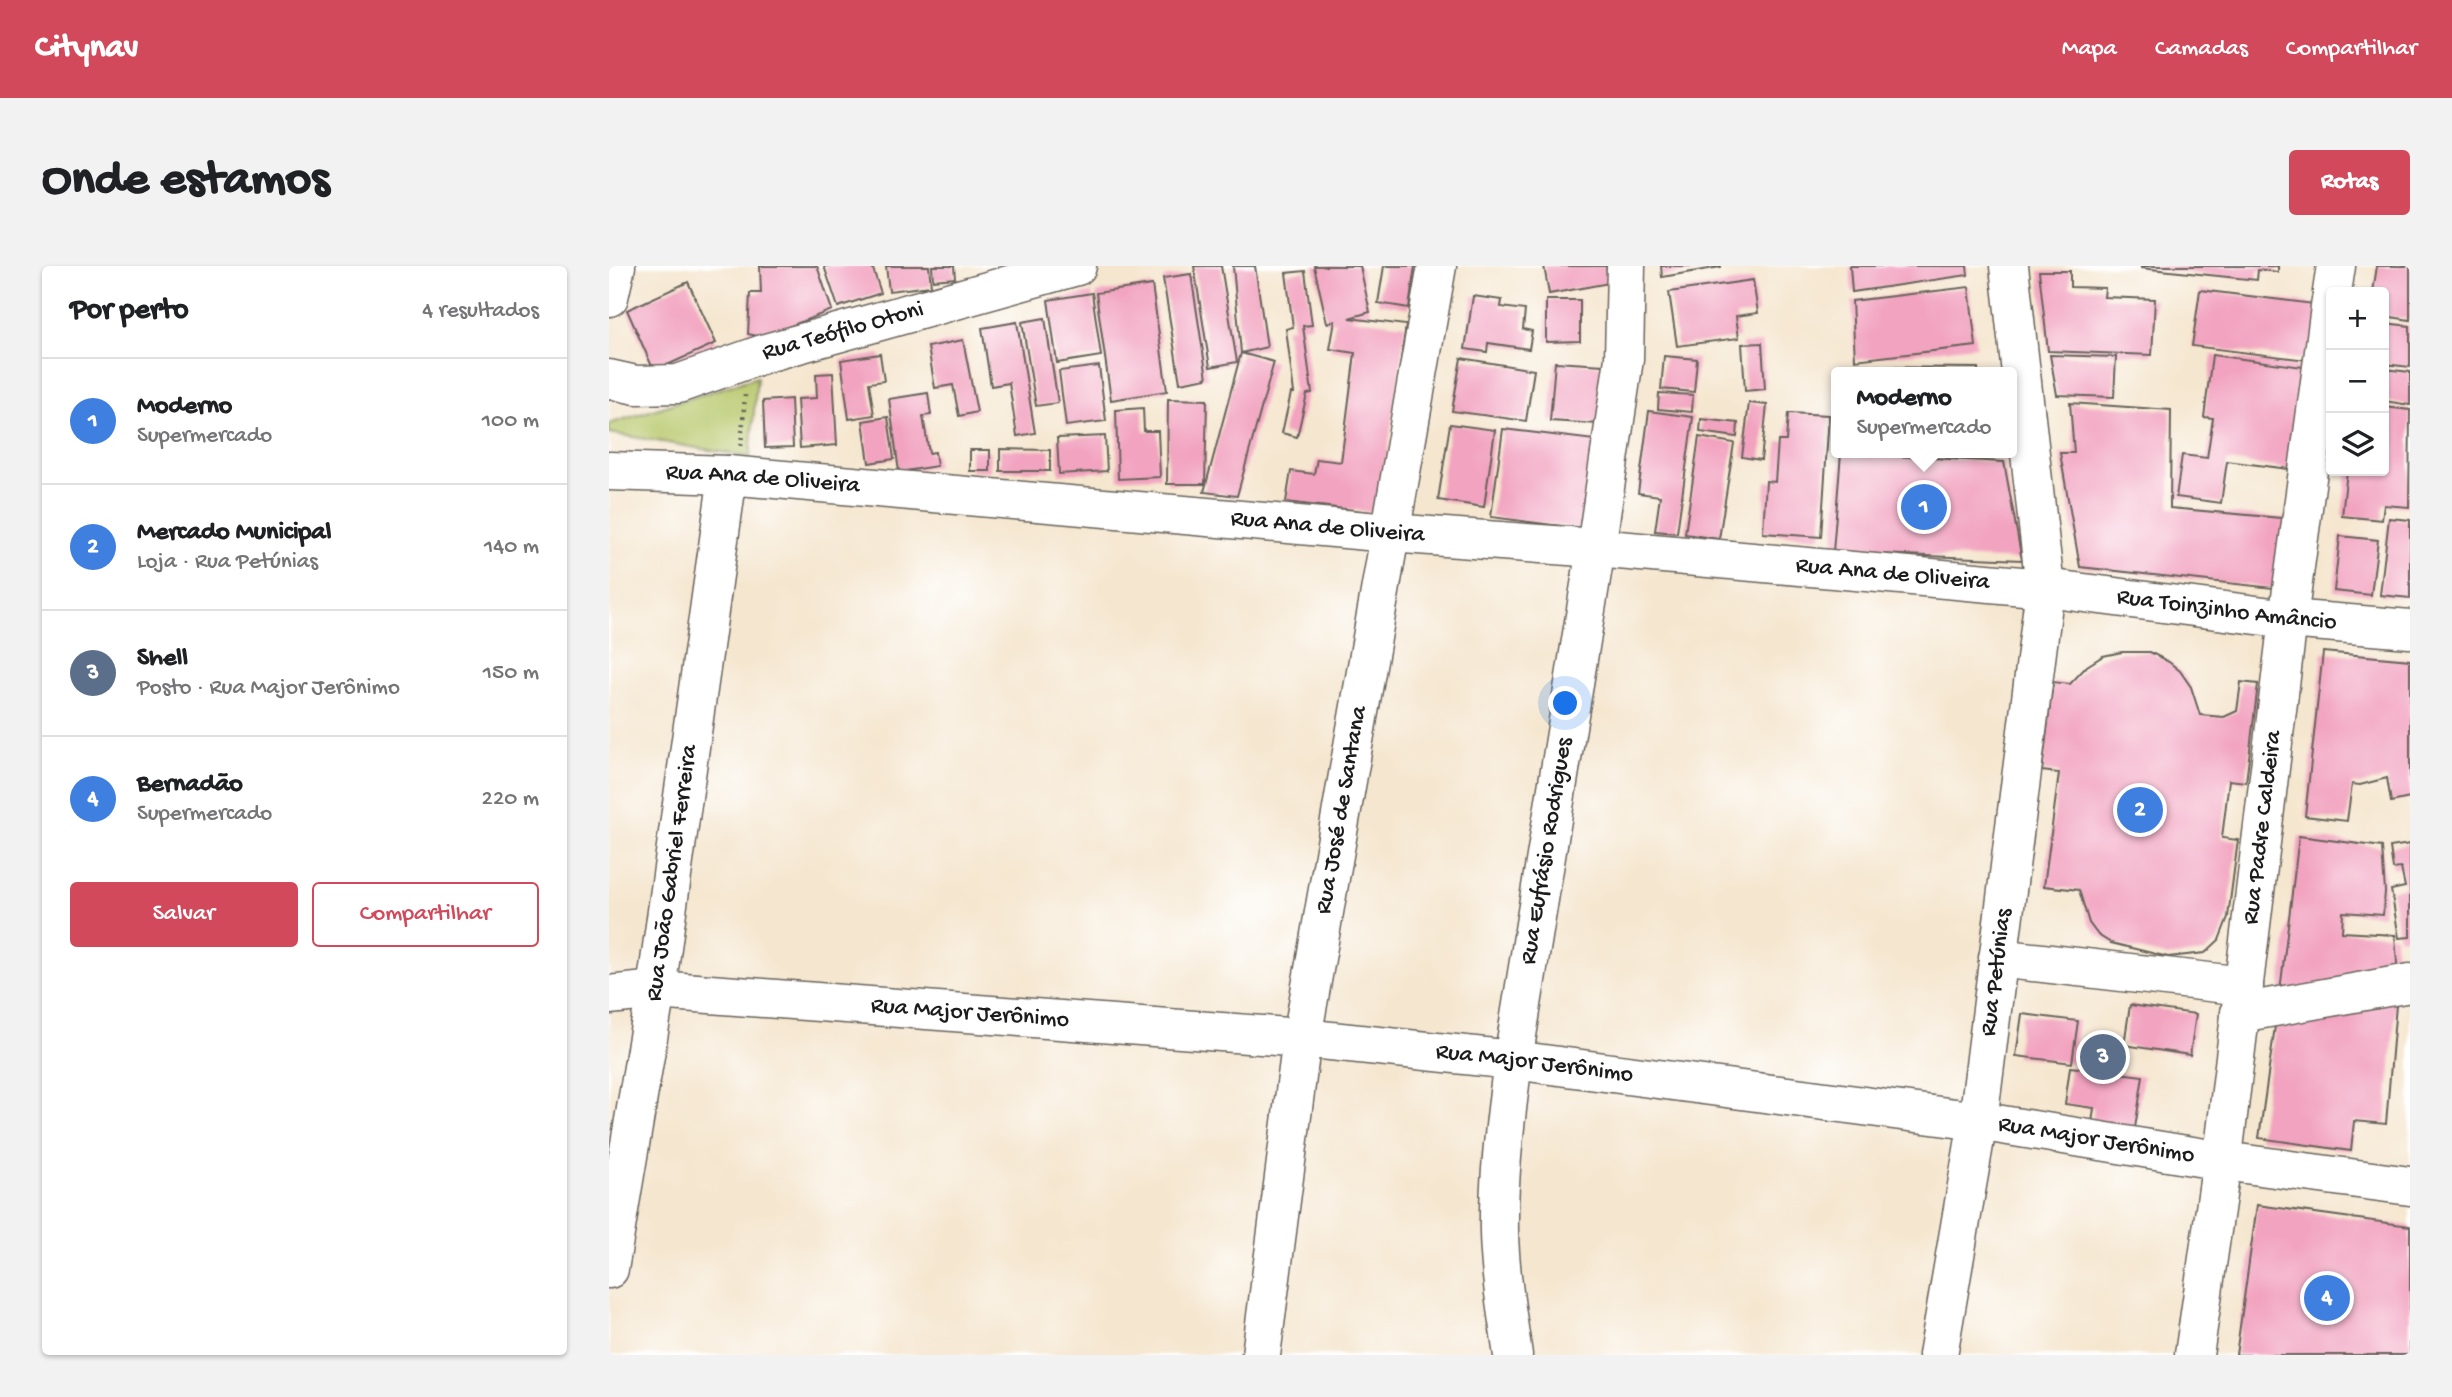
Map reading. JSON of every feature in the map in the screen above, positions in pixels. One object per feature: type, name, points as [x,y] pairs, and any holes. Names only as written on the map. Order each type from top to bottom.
[{"type":"street","points":[[609,297],[616,266]]},
{"type":"street","name":"Rua Teófilo Otoni","points":[[609,379],[636,385],[678,384],[748,359],[1077,266]]},
{"type":"street","name":"Rua José de Santana","points":[[1261,1355],[1301,1038],[1437,266]]},
{"type":"street","name":"Rua Eufrásio Rodrigues","points":[[1513,1355],[1499,1234],[1499,1182],[1513,1060],[1596,548],[1623,359],[1626,266]]},
{"type":"street","name":"Rua Petúnias","points":[[1938,1355],[1978,1121],[2045,588],[2009,266]]},
{"type":"street","points":[[2333,287],[2336,266]]},
{"type":"street","name":"Rua Padre Caldeira","points":[[2195,1355],[2223,1161],[2288,619],[2326,337]]},
{"type":"street","name":"Rua Ana de Oliveira","points":[[609,471],[733,475],[2045,588]]},
{"type":"street","name":"Rua João Gabriel Ferreira","points":[[609,1269],[656,990],[733,475]]},
{"type":"street","name":"Rua Toinzinho Amâncio","points":[[2045,588],[2288,619],[2410,629]]},
{"type":"street","points":[[1998,957],[2242,1000],[2410,983]]},
{"type":"street","name":"Rua Major Jerônimo","points":[[609,995],[656,990],[1301,1038],[1513,1060],[1978,1121],[2223,1161],[2410,1186]]},
{"type":"path","points":[[733,475],[748,359]]},
{"type":"green space","points":[[757,377],[750,457],[609,433],[609,424]]},
{"type":"building","points":[[760,266],[817,266],[832,310],[762,337],[748,334],[750,293],[761,293]]},
{"type":"building","points":[[824,266],[872,266],[881,293],[838,307]]},
{"type":"building","points":[[886,266],[929,266],[931,286],[889,291]]},
{"type":"building","points":[[932,266],[954,266],[955,278],[933,280]]},
{"type":"building","points":[[1194,266],[1221,266],[1237,362],[1210,367]]},
{"type":"building","points":[[1233,266],[1255,266],[1267,347],[1241,353]]},
{"type":"building","points":[[1314,266],[1360,266],[1370,312],[1349,318],[1406,325],[1379,513],[1286,502],[1291,471],[1314,474],[1317,459],[1341,462],[1355,353],[1330,349],[1335,321],[1327,323]]},
{"type":"building","points":[[1384,266],[1415,266],[1409,308],[1378,303]]},
{"type":"building","points":[[1544,266],[1606,266],[1609,283],[1549,294]]},
{"type":"building","points":[[1661,266],[1721,266],[1721,267],[1662,277]]},
{"type":"building","points":[[1850,266],[1967,266],[1968,275],[1852,292]]},
{"type":"building","points":[[2141,266],[2278,266],[2278,272],[2258,270],[2257,280]]},
{"type":"building","points":[[2377,266],[2410,266],[2410,320],[2389,317],[2389,287],[2374,287]]},
{"type":"building","points":[[1305,271],[1312,325],[1303,326],[1312,393],[1307,394],[1297,437],[1282,433],[1291,393],[1294,393],[1286,329],[1293,327],[1286,273]]},
{"type":"building","points":[[2039,271],[2070,271],[2070,287],[2105,288],[2104,297],[2155,299],[2152,355],[2048,351]]},
{"type":"building","points":[[1191,274],[1207,378],[1180,383],[1163,278]]},
{"type":"building","points":[[1753,280],[1758,313],[1736,316],[1739,338],[1677,346],[1669,292]]},
{"type":"building","points":[[688,282],[716,343],[654,371],[627,310]]},
{"type":"building","points":[[1152,285],[1167,391],[1111,400],[1096,293]]},
{"type":"building","points":[[1969,287],[1976,346],[1855,360],[1852,301]]},
{"type":"building","points":[[2200,290],[2322,305],[2315,361],[2192,346]]},
{"type":"building","points":[[1092,293],[1101,356],[1057,363],[1048,300]]},
{"type":"building","points":[[1473,296],[1502,300],[1501,307],[1525,310],[1523,329],[1532,331],[1529,349],[1488,343],[1487,352],[1465,349]]},
{"type":"building","points":[[1546,300],[1580,300],[1580,341],[1546,342]]},
{"type":"building","points":[[1045,318],[1058,403],[1036,406],[1022,322]]},
{"type":"building","points":[[1017,322],[1035,433],[1017,436],[1009,383],[991,386],[982,328]]},
{"type":"building","points":[[2389,324],[2410,326],[2410,367],[2389,365]]},
{"type":"building","points":[[963,340],[977,412],[959,416],[953,385],[935,388],[928,347]]},
{"type":"building","points":[[1762,343],[1765,389],[1745,391],[1742,344]]},
{"type":"building","points":[[1241,353],[1274,362],[1237,496],[1204,492]]},
{"type":"building","points":[[880,354],[884,381],[869,383],[874,415],[849,419],[841,360]]},
{"type":"building","points":[[2050,355],[2116,357],[2114,397],[2057,395]]},
{"type":"building","points":[[2212,355],[2311,368],[2297,470],[2227,461],[2221,503],[2176,497],[2182,455],[2207,458],[2213,418],[2204,417]]},
{"type":"building","points":[[1664,356],[1697,359],[1694,392],[1661,389]]},
{"type":"building","points":[[1461,358],[1534,370],[1526,421],[1452,411]]},
{"type":"building","points":[[1555,362],[1604,365],[1599,424],[1550,421]]},
{"type":"building","points":[[1099,366],[1106,421],[1066,426],[1059,371]]},
{"type":"building","points":[[2389,370],[2410,372],[2410,405],[2389,402]]},
{"type":"building","points":[[833,373],[837,445],[800,448],[797,399],[817,398],[816,374]]},
{"type":"building","points":[[928,393],[931,415],[923,416],[929,453],[935,452],[937,466],[899,472],[889,399]]},
{"type":"building","points":[[1659,393],[1693,395],[1692,412],[1658,409]]},
{"type":"building","points":[[791,399],[793,447],[765,448],[763,401]]},
{"type":"building","points":[[1168,399],[1207,400],[1205,484],[1167,484]]},
{"type":"building","points":[[1749,403],[1767,405],[1761,460],[1742,457]]},
{"type":"building","points":[[2070,403],[2171,410],[2170,508],[2292,519],[2282,589],[2080,567],[2060,453],[2074,453]]},
{"type":"building","points":[[1143,408],[1144,431],[1158,431],[1160,477],[1118,479],[1116,410]]},
{"type":"building","points":[[2389,408],[2410,410],[2409,507],[2384,505],[2382,520],[2342,516],[2346,476],[2389,476]]},
{"type":"building","points":[[1649,411],[1693,417],[1677,533],[1655,531],[1660,496],[1638,493]]},
{"type":"building","points":[[1788,413],[1829,415],[1821,537],[1763,533],[1766,481],[1775,482],[1778,441],[1786,441]]},
{"type":"building","points":[[888,417],[894,459],[869,463],[863,421]]},
{"type":"building","points":[[1701,419],[1738,423],[1737,437],[1700,432]]},
{"type":"building","points":[[1450,424],[1495,430],[1484,507],[1438,500]]},
{"type":"building","points":[[1503,429],[1603,441],[1591,530],[1491,517]]},
{"type":"building","points":[[1105,436],[1107,471],[1059,474],[1057,438]]},
{"type":"building","points":[[1699,437],[1734,443],[1719,539],[1685,534]]},
{"type":"building","points":[[1000,449],[1050,450],[1050,471],[1000,471]]},
{"type":"building","points":[[970,450],[990,450],[990,471],[970,471]]},
{"type":"building","points":[[1841,458],[1932,458],[2004,462],[2022,560],[1833,552]]},
{"type":"building","points":[[2389,518],[2410,520],[2410,598],[2380,595]]},
{"type":"building","points":[[2340,536],[2378,540],[2371,595],[2334,591]]},
{"type":"building","points":[[2122,652],[2150,652],[2169,662],[2180,671],[2191,687],[2200,715],[2224,717],[2237,711],[2241,682],[2258,684],[2246,782],[2229,780],[2222,838],[2238,840],[2228,917],[2219,940],[2205,953],[2168,957],[2111,943],[2098,935],[2089,923],[2079,890],[2044,886],[2059,773],[2042,771],[2053,682],[2070,684],[2087,666],[2103,656]]},
{"type":"building","points":[[2323,652],[2410,660],[2410,798],[2391,802],[2387,778],[2360,785],[2352,784],[2347,821],[2305,816]]},
{"type":"building","points":[[2299,836],[2382,847],[2385,892],[2383,915],[2343,912],[2342,932],[2395,935],[2398,978],[2280,991]]},
{"type":"building","points":[[2410,844],[2410,937],[2399,938],[2391,890],[2405,887],[2401,868],[2393,869],[2390,847]]},
{"type":"building","points":[[2397,993],[2386,1124],[2354,1121],[2351,1151],[2259,1138],[2276,1019]]},
{"type":"building","points":[[2130,1005],[2196,1014],[2190,1055],[2124,1045]]},
{"type":"building","points":[[2022,1014],[2078,1021],[2072,1063],[2016,1056]]},
{"type":"building","points":[[2070,1067],[2143,1076],[2135,1128],[2092,1123],[2094,1108],[2065,1104]]},
{"type":"building","points":[[2257,1205],[2410,1226],[2410,1353],[2236,1355]]},
{"type":"place","name":"Moderno","points":[[1924,507]]},
{"type":"place","name":"Mercado Municipal","points":[[2140,810]]},
{"type":"place","name":"Shell","points":[[2103,1057]]},
{"type":"place","name":"Bernadão","points":[[2327,1298]]}]
